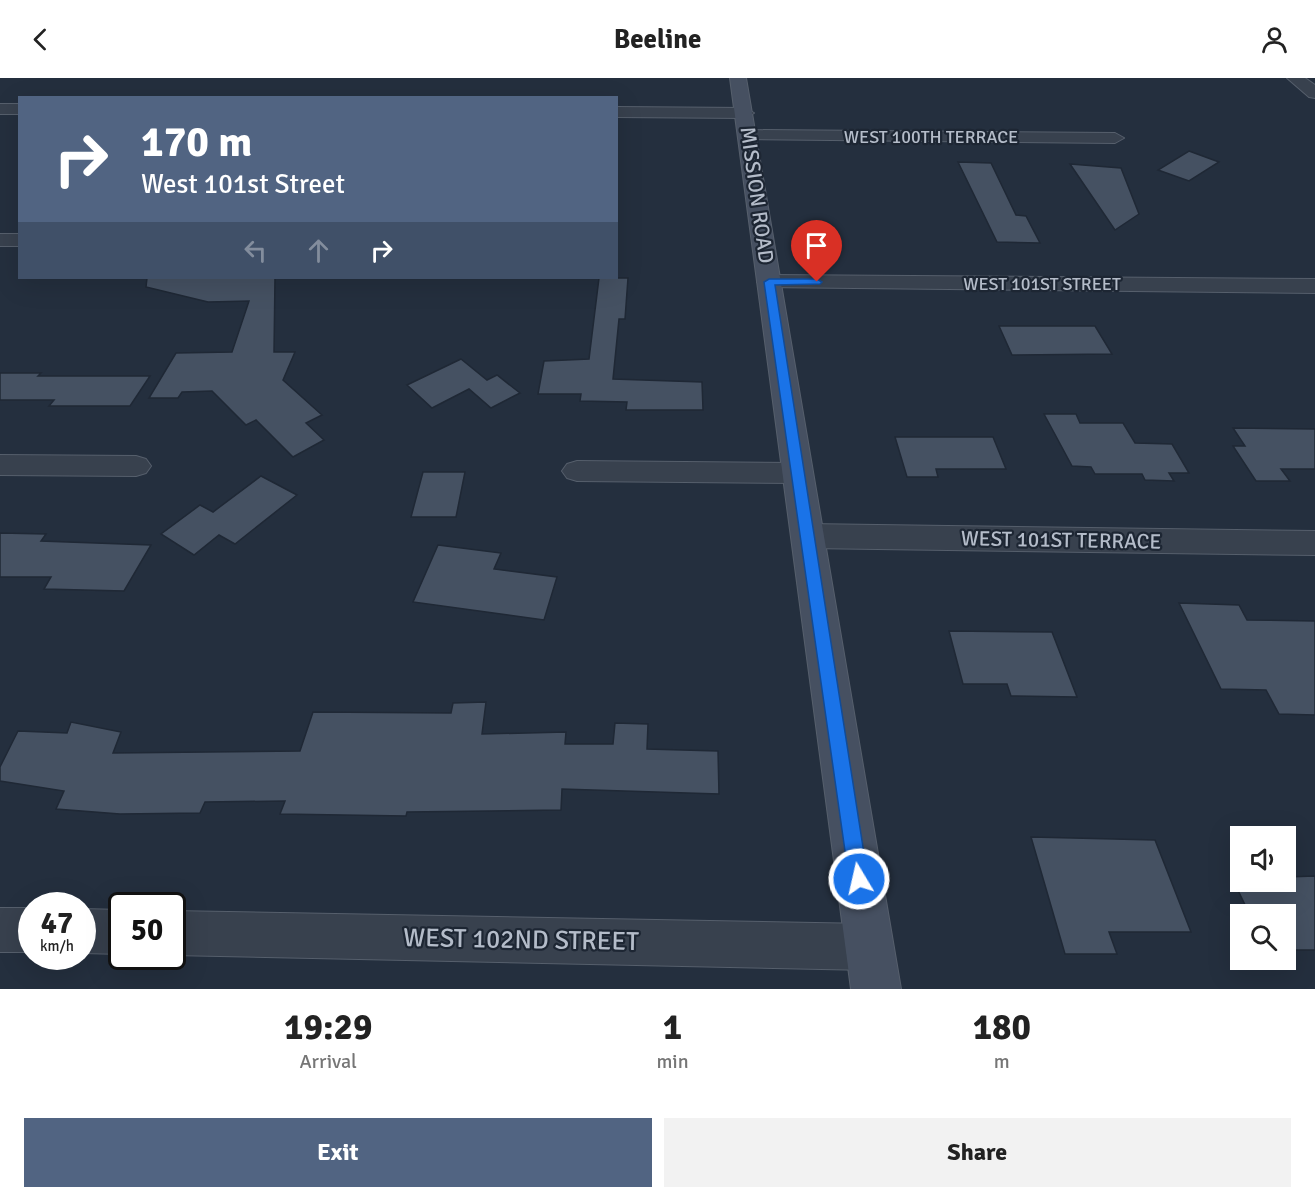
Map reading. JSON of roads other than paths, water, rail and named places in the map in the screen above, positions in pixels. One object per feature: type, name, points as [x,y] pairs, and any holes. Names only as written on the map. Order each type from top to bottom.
[{"type":"main road","name":"MISSION ROAD","points":[[738,78],[872,968]]},
{"type":"street","points":[[1295,78],[1315,93]]},
{"type":"street","points":[[0,109],[18,109]]},
{"type":"street","name":"WEST 100TH TERRACE","points":[[618,112],[746,124],[1115,138]]},
{"type":"street","points":[[0,240],[18,240]]},
{"type":"street","name":"WEST 101ST STREET","points":[[769,282],[1315,286]]},
{"type":"street","points":[[0,465],[136,466]]},
{"type":"street","points":[[577,471],[798,473]]},
{"type":"street","name":"WEST 101ST TERRACE","points":[[807,536],[1315,543]]},
{"type":"street","points":[[0,930],[18,930]]},
{"type":"street","name":"WEST 102ND STREET","points":[[186,934],[872,968]]}]
